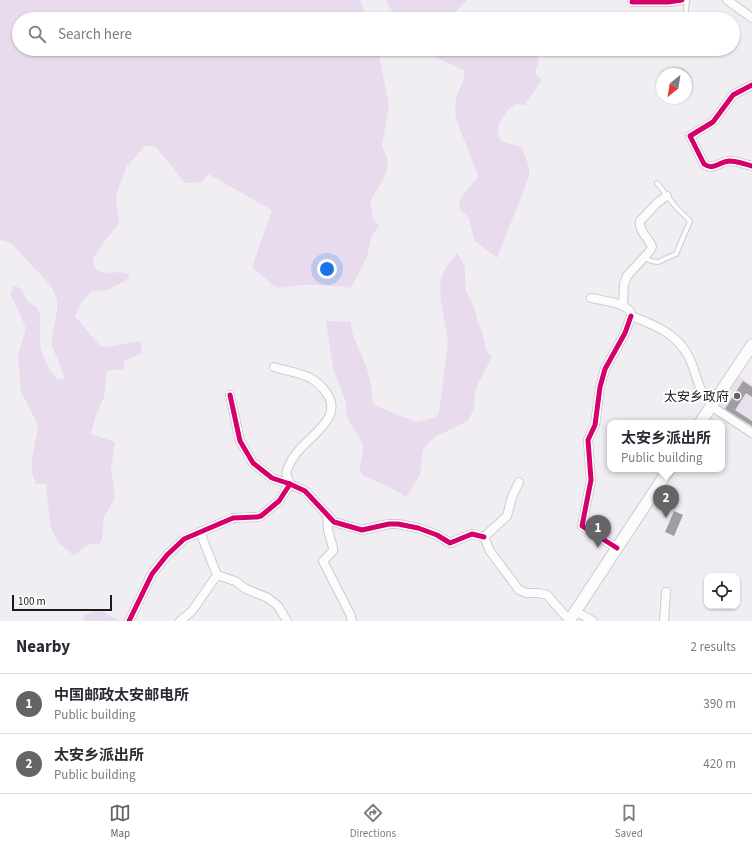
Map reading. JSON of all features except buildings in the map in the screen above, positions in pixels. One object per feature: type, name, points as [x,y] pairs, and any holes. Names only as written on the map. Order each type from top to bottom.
[{"type":"main road","points":[[702,420],[752,345]]},
{"type":"main road","points":[[571,618],[667,472]]},
{"type":"street","points":[[632,2],[668,2],[682,0]]},
{"type":"street","points":[[726,0],[752,18]]},
{"type":"street","points":[[752,85],[733,95],[713,122],[690,136],[704,164],[708,167],[731,161],[752,166]]},
{"type":"street","points":[[623,306],[624,281],[652,247],[647,237],[640,229],[640,221],[658,202],[667,196]]},
{"type":"street","points":[[591,298],[623,306],[631,313],[625,333],[605,369],[600,387],[595,425],[588,440],[591,480],[582,526],[616,548]]},
{"type":"street","points":[[631,316],[660,328],[678,343],[689,358],[701,392],[712,405],[752,433]]},
{"type":"street","points":[[274,367],[312,379],[328,394],[332,403],[331,413],[325,423],[300,448],[291,461],[286,472],[290,484]]},
{"type":"street","points":[[230,395],[240,441],[253,463],[272,478],[305,491],[334,522],[362,530],[389,524],[398,524],[418,528],[437,535],[450,544],[472,534],[484,537]]},
{"type":"street","points":[[484,537],[507,516],[512,496],[519,482]]},
{"type":"street","points":[[130,621],[146,586],[158,566],[184,539],[233,518],[262,516],[269,508],[279,501],[290,484]]},
{"type":"street","points":[[327,515],[328,530],[333,550],[323,561],[350,614],[352,621]]},
{"type":"street","points":[[200,532],[217,575],[235,581],[246,590],[268,598],[276,604],[288,621]]},
{"type":"street","points":[[484,537],[490,551],[519,590],[527,593],[547,595],[571,618],[593,621]]},
{"type":"street","points":[[180,621],[192,611],[217,575]]},
{"type":"street","points":[[664,621],[666,592]]},
{"type":"lane","points":[[686,12],[687,0]]},
{"type":"lane","points":[[644,258],[658,262],[676,254],[690,221],[676,207],[657,183]]},
{"type":"shaded area","points":[[0,0],[360,0],[365,12],[12,12],[12,56],[379,56],[389,106],[382,146],[388,160],[387,169],[384,178],[371,200],[373,219],[379,226],[371,238],[367,257],[351,288],[313,285],[300,285],[284,288],[275,287],[252,267],[272,210],[208,174],[202,182],[185,183],[155,146],[145,146],[127,166],[118,189],[116,199],[119,223],[97,252],[93,259],[93,263],[99,271],[129,274],[128,279],[110,289],[91,292],[81,303],[75,316],[100,346],[105,347],[140,341],[142,353],[124,361],[124,369],[107,371],[104,397],[96,415],[91,434],[115,442],[111,469],[115,496],[104,517],[102,540],[99,544],[85,546],[74,556],[57,541],[50,525],[46,484],[36,484],[32,473],[32,457],[38,428],[21,392],[18,356],[25,326],[10,294],[14,285],[21,289],[28,302],[37,307],[40,316],[40,344],[42,353],[46,363],[58,380],[65,378],[52,346],[57,301],[51,286],[12,244],[3,240],[0,241]]},
{"type":"shaded area","points":[[386,0],[467,0],[455,12],[392,12]]},
{"type":"shaded area","points":[[537,56],[539,59],[535,73],[542,80],[525,105],[516,104],[513,106],[504,115],[498,127],[501,141],[522,147],[529,167],[529,177],[497,258],[474,240],[469,218],[460,209],[459,204],[462,196],[478,176],[456,119],[456,99],[463,82],[465,71],[435,57]]},
{"type":"shaded area","points":[[457,253],[465,266],[466,291],[475,309],[487,352],[492,357],[478,384],[475,393],[474,408],[468,421],[437,436],[426,445],[423,450],[420,475],[406,497],[389,487],[362,475],[360,471],[363,446],[349,421],[346,412],[346,402],[333,368],[326,321],[351,322],[354,338],[369,377],[373,404],[416,422],[436,417],[439,413],[448,341],[441,302],[441,278],[445,269]]},
{"type":"shaded area","name":"太安乡政府","points":[[737,375],[752,385],[752,430],[716,407]]},
{"type":"shaded area","points":[[98,609],[120,621],[83,621],[84,616]]},
{"type":"cycle path","points":[[632,2],[668,2],[682,0]]},
{"type":"cycle path","points":[[752,85],[733,95],[713,122],[690,136],[704,164],[707,166],[711,167],[729,161],[752,166]]},
{"type":"cycle path","points":[[617,548],[582,526],[591,480],[588,440],[595,425],[600,387],[605,369],[625,333],[631,316]]},
{"type":"cycle path","points":[[230,395],[240,441],[253,463],[272,478],[305,491],[334,522],[362,530],[389,524],[398,524],[418,528],[437,535],[450,543],[472,534],[484,537]]},
{"type":"cycle path","points":[[129,621],[152,574],[167,555],[184,539],[233,518],[261,516],[279,501],[290,484]]},
{"type":"place","name":"太安乡政府","points":[[737,396]]},
{"type":"place","name":"太安乡派出所","points":[[666,518]]},
{"type":"place","name":"中国邮政太安邮电所","points":[[598,548]]}]
